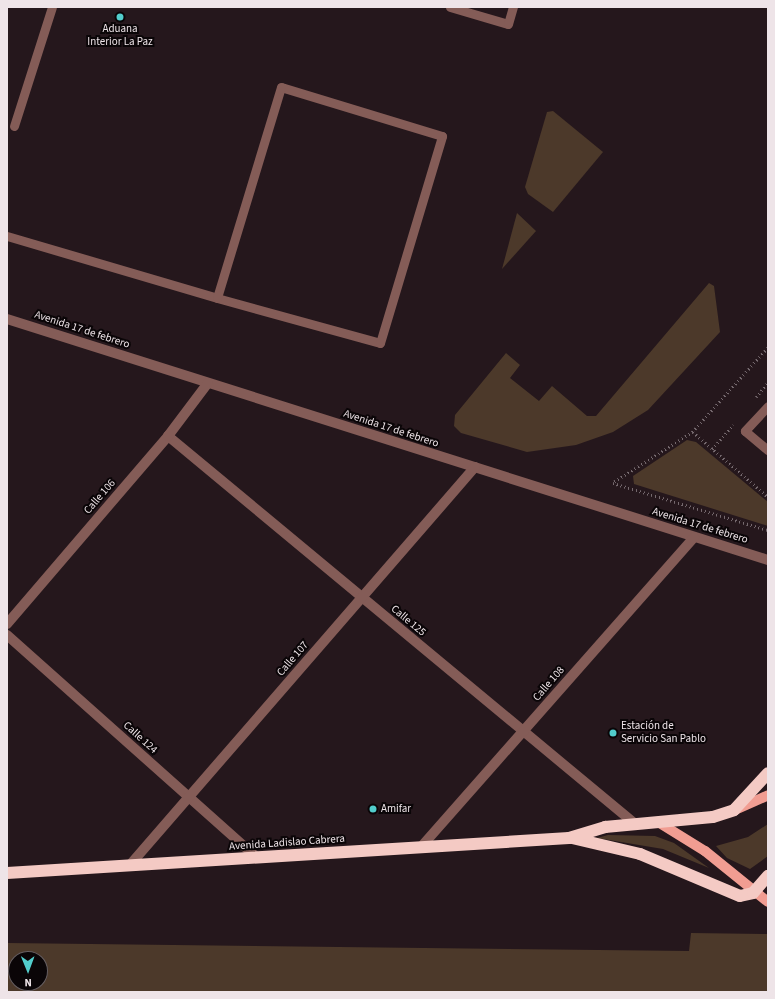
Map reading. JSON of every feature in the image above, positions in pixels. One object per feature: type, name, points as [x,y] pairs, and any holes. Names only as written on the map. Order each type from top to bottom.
[{"type":"highway","name":"Avenida Ladislao Cabrera","points":[[7,873],[569,838],[634,823],[713,817],[734,810],[768,773]]},
{"type":"highway","name":"Avenida Ladislao Cabrera","points":[[569,838],[654,859],[740,896],[753,893]]},
{"type":"highway","points":[[753,893],[768,876]]},
{"type":"main road","name":"Avenida Ladislao Cabrera","points":[[734,810],[768,795]]},
{"type":"main road","points":[[658,822],[722,864],[753,893],[768,902]]},
{"type":"street","name":"Avenida 17 de febrero","points":[[7,319],[768,560]]},
{"type":"street","name":"Calle 106","points":[[7,624],[168,436],[208,383]]},
{"type":"street","name":"Calle 125","points":[[168,436],[634,823]]},
{"type":"street","name":"Calle 107","points":[[129,866],[475,467]]},
{"type":"street","name":"Calle 108","points":[[422,847],[694,537]]},
{"type":"street","name":"Calle 124","points":[[7,635],[257,858]]},
{"type":"lane","points":[[14,126],[52,7]]},
{"type":"lane","points":[[450,7],[508,24],[513,7]]},
{"type":"lane","points":[[7,236],[217,298],[380,343],[442,136],[281,87],[217,298]]},
{"type":"lane","points":[[768,406],[745,431],[768,450]]},
{"type":"path","points":[[768,348],[693,432],[613,483],[768,530]]},
{"type":"path","points":[[693,432],[768,497]]},
{"type":"shaded area","points":[[553,111],[603,152],[553,212],[528,194],[525,187],[547,112]]},
{"type":"shaded area","points":[[517,213],[536,231],[502,269]]},
{"type":"shaded area","points":[[709,283],[714,286],[720,332],[648,410],[613,432],[576,445],[527,452],[461,433],[454,426],[455,415],[506,353],[520,365],[510,378],[539,401],[552,386],[587,416],[596,416]]},
{"type":"shaded area","points":[[687,440],[696,442],[768,502],[768,526],[634,484],[633,476]]},
{"type":"shaded area","points":[[768,824],[768,856],[750,869],[727,858],[716,846],[748,837]]},
{"type":"shaded area","points":[[608,835],[655,836],[674,843],[709,868],[663,849],[597,838]]},
{"type":"shaded area","points":[[691,933],[768,934],[768,992],[7,992],[7,943],[689,951]]},
{"type":"place","name":"Aduana Interior La Paz","points":[[120,17]]},
{"type":"place","name":"Estación de Servicio San Pablo","points":[[613,733]]},
{"type":"place","name":"Amifar","points":[[373,809]]}]
